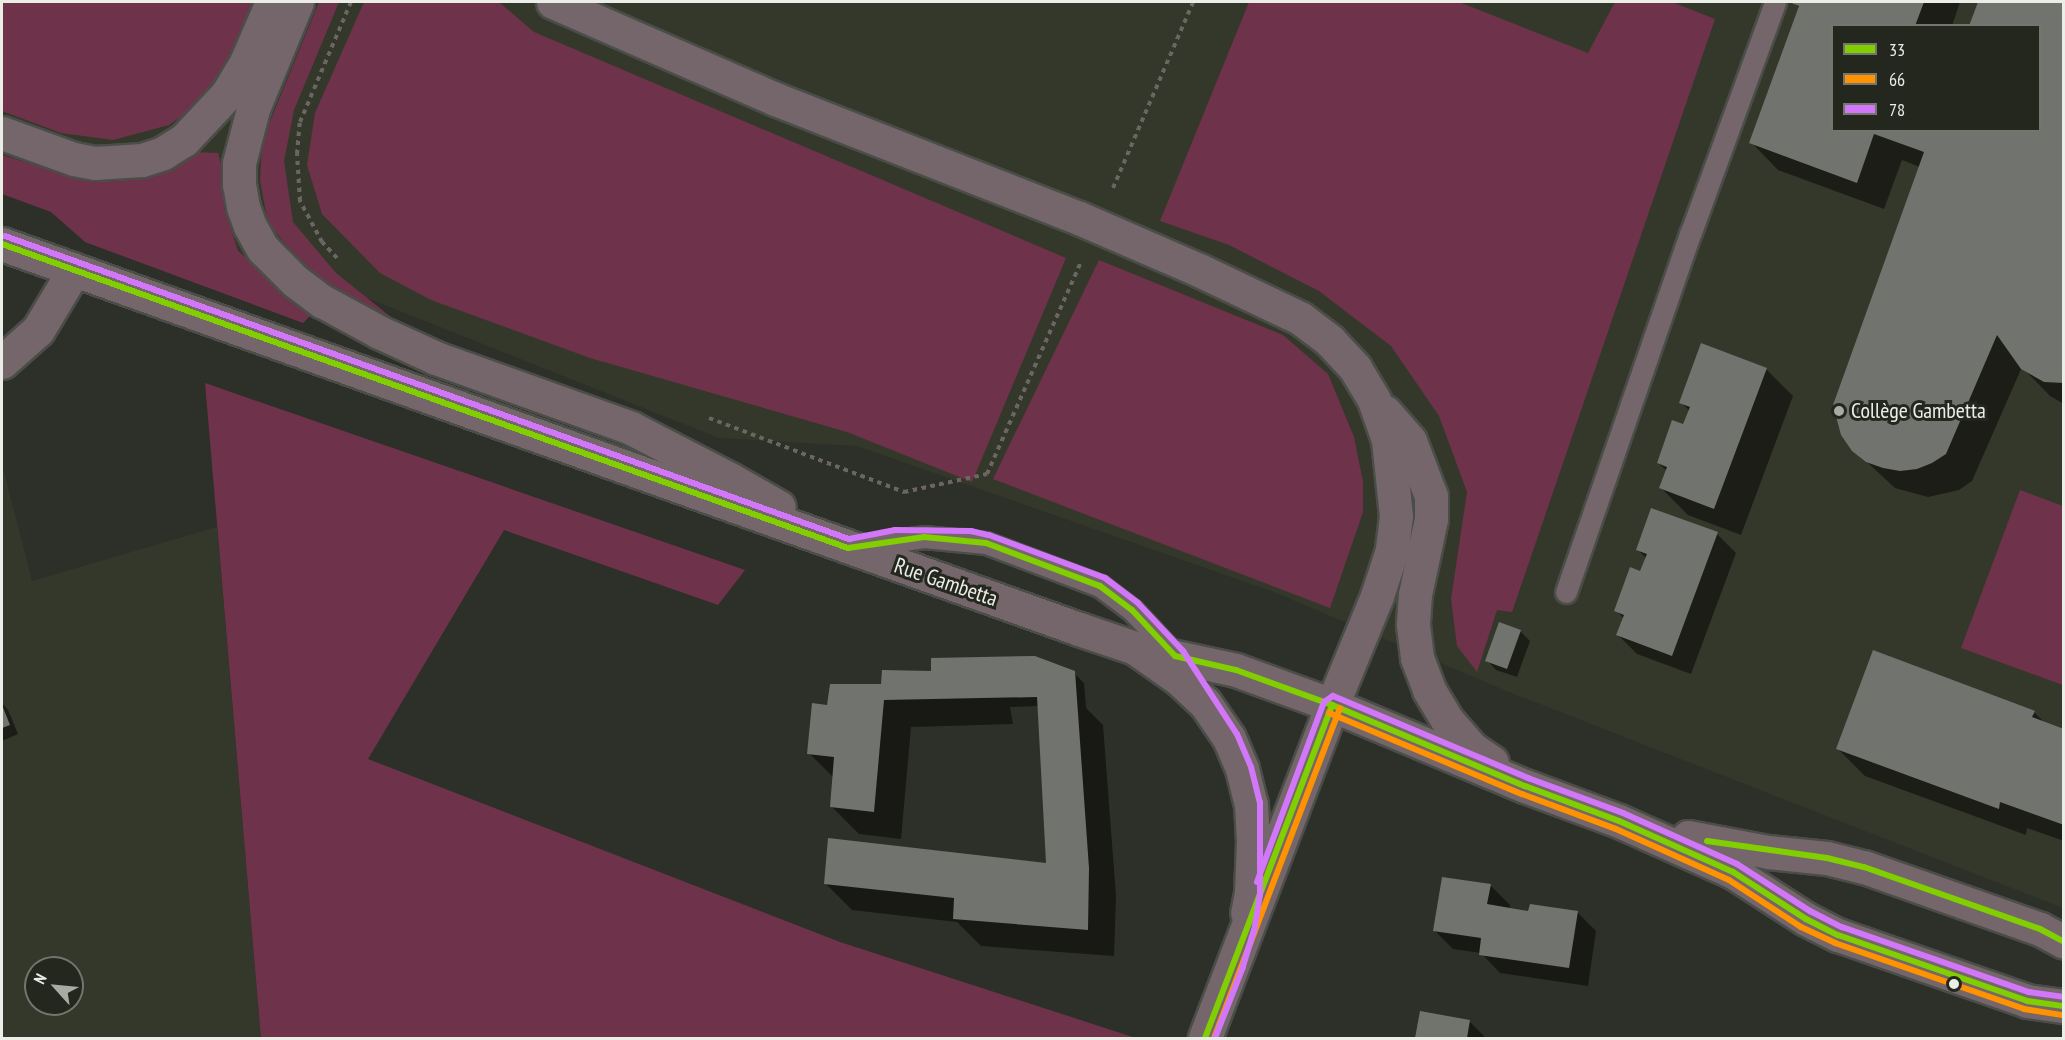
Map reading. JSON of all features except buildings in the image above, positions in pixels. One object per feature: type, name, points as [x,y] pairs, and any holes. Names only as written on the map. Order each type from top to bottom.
[{"type":"street","points":[[2,133],[74,159],[95,163],[142,160],[163,153],[191,133],[226,94],[246,62],[272,2]]},
{"type":"street","points":[[297,2],[244,134],[239,184],[250,226],[263,249],[295,281],[322,301],[360,322],[436,358],[631,428],[730,479],[848,548]]},
{"type":"street","points":[[553,2],[775,99],[1097,226],[1209,274],[1300,318],[1330,341],[1355,368],[1374,400],[1410,441],[1431,496],[1431,519],[1415,594],[1413,625],[1417,658],[1429,690],[1447,720],[1471,748],[1525,786]]},
{"type":"street","name":"Rue Gambetta","points":[[2,244],[848,548],[1135,648],[1236,669],[1332,705],[1525,786],[1619,821],[1733,872],[1806,920],[1838,935],[2027,1001],[2064,1006]]},
{"type":"street","points":[[2,362],[38,330],[74,270]]},
{"type":"street","points":[[1205,1038],[1332,705],[1377,596],[1392,550],[1396,516],[1393,476],[1388,440],[1374,400]]},
{"type":"street","points":[[1135,648],[1179,679],[1205,703],[1229,738],[1242,770],[1251,804],[1251,893],[1235,964]]},
{"type":"street","name":"Rue Gambetta","points":[[1619,821],[1723,845],[1827,858],[1864,867],[2040,929],[2064,942]]},
{"type":"lane","points":[[1566,592],[1691,232],[1775,2]]},
{"type":"lane","points":[[848,548],[924,537],[986,543],[1100,586],[1132,610],[1175,656],[1205,703]]},
{"type":"path","points":[[346,264],[322,242],[300,201],[297,154],[300,122],[351,2]]},
{"type":"path","points":[[704,417],[904,492],[987,474],[1193,2]]},
{"type":"shaded area","points":[[2,2],[2063,2],[2063,908],[1509,692],[1274,592],[857,446],[719,438],[352,292],[243,271],[2,181]]},
{"type":"shaded area","points":[[2,2],[254,2],[233,59],[209,97],[169,125],[113,140],[61,133],[2,111]]},
{"type":"shaded area","points":[[319,2],[339,2],[294,110],[284,161],[293,222],[336,273],[391,317],[382,320],[351,303],[305,268],[268,223],[260,181],[262,141]]},
{"type":"shaded area","points":[[364,2],[499,2],[534,32],[1066,258],[972,482],[847,432],[590,358],[431,300],[380,273],[322,214],[307,165],[315,113]]},
{"type":"shaded area","points":[[1249,2],[1459,2],[1588,53],[1615,2],[1672,2],[1715,19],[1512,612],[1497,610],[1477,672],[1457,646],[1451,599],[1467,492],[1439,416],[1391,346],[1319,291],[1229,245],[1160,221]]},
{"type":"shaded area","points":[[195,152],[218,153],[223,171],[224,207],[238,251],[301,302],[310,316],[303,323],[85,242],[51,212],[2,194],[2,155],[78,178],[145,174]]},
{"type":"shaded area","points":[[1099,260],[1283,335],[1328,374],[1354,437],[1363,482],[1363,512],[1330,608],[993,479]]},
{"type":"shaded area","points":[[205,383],[745,570],[718,605],[504,530],[368,759],[840,942],[1136,1038],[261,1038]]},
{"type":"shaded area","points":[[2,464],[32,581],[217,527],[261,1038],[2,1038]]},
{"type":"shaded area","points":[[2020,490],[2063,506],[2063,685],[1961,648]]},
{"type":"transit line","name":"78","points":[[5,236],[849,539],[895,530],[971,531],[989,535],[1105,578],[1138,603],[1183,651],[1237,734],[1251,767],[1260,802],[1260,894],[1254,930],[1243,967],[1215,1038]]},
{"type":"transit line","name":"33","points":[[2,244],[848,548]]},
{"type":"transit line","name":"33","points":[[848,548],[924,537],[986,543],[1100,586],[1132,610],[1175,656]]},
{"type":"transit line","name":"33","points":[[1175,656],[1236,670],[1332,705],[1525,786],[1619,821],[1733,872],[1806,919],[1838,935],[2027,1001],[2064,1006]]},
{"type":"transit line","name":"78","points":[[1257,882],[1324,702],[1333,696],[1528,778],[1623,813],[1737,864],[1810,911],[1842,927],[2029,992],[2064,997]]},
{"type":"transit line","name":"33","points":[[1205,1038],[1332,705]]},
{"type":"transit line","name":"66","points":[[1214,1038],[1340,708]]},
{"type":"transit line","name":"66","points":[[1329,713],[1522,794],[1616,829],[1729,880],[1801,927],[1835,943],[2024,1009],[2063,1015]]},
{"type":"transit line","name":"33","points":[[1707,841],[1827,858],[1864,867],[2040,929],[2064,942]]},
{"type":"place","name":"Collège Gambetta","points":[[1839,411]]}]
